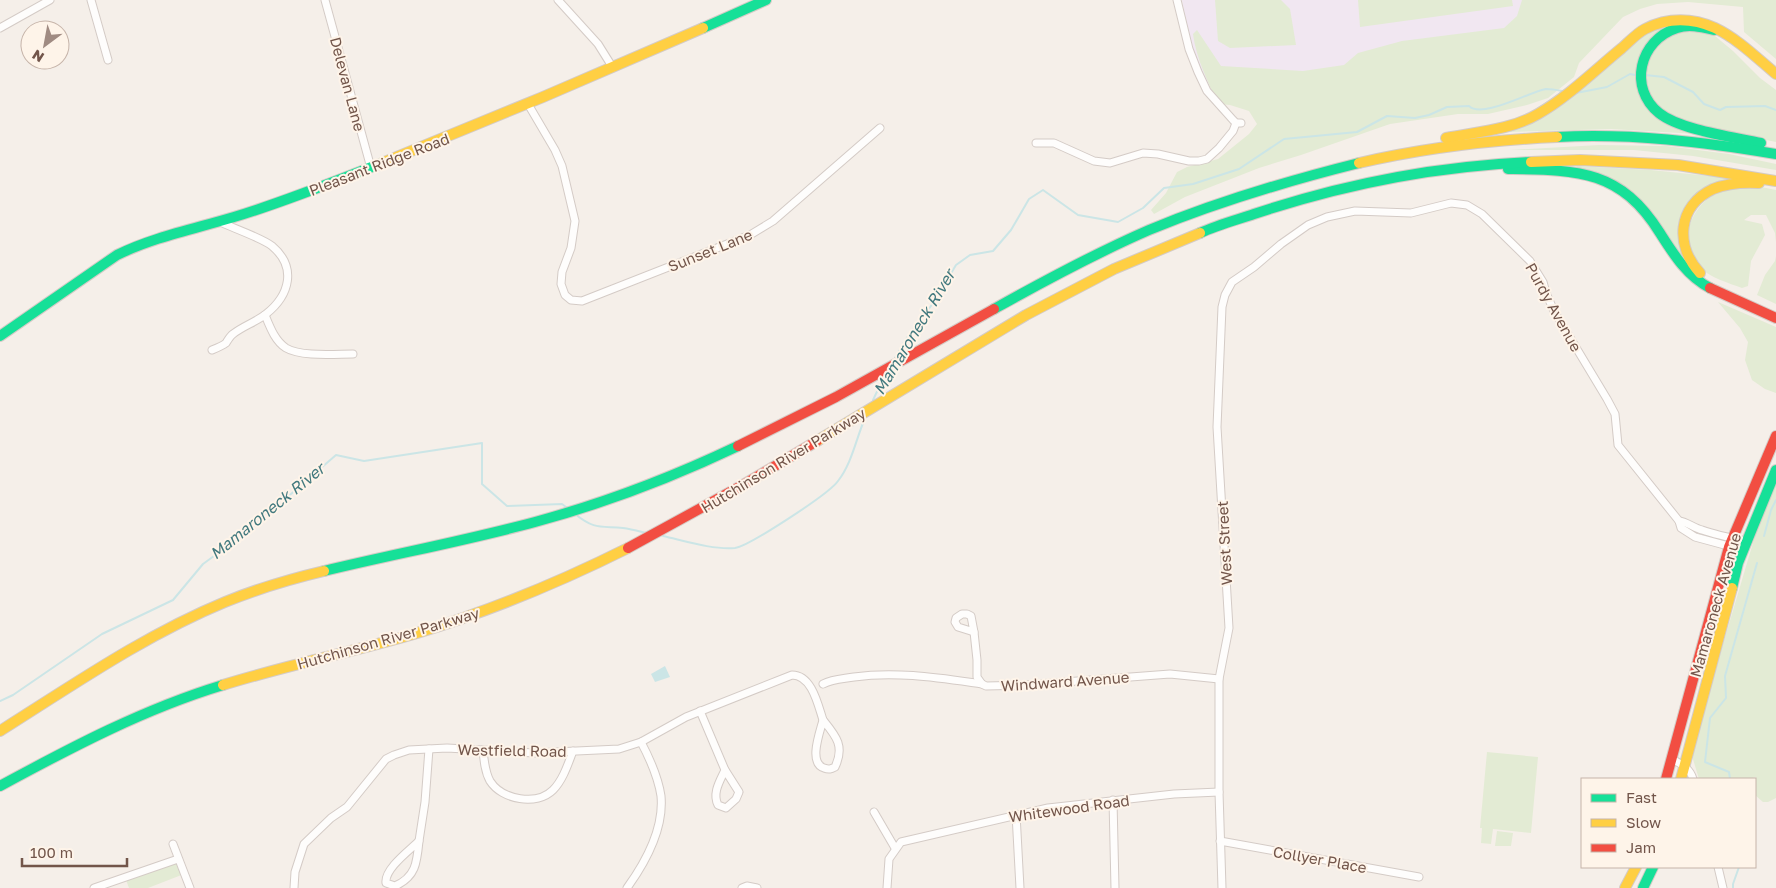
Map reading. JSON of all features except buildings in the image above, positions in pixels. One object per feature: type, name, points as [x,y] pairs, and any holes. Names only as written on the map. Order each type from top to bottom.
[{"type":"main road","name":"Pleasant Ridge Road","points":[[0,336],[117,255],[132,247],[165,235],[220,222],[371,168],[613,68],[766,0]]},
{"type":"main road","points":[[1324,171],[1365,156],[1523,122],[1538,115],[1555,103],[1650,25],[1667,18],[1683,15],[1706,18],[1721,26],[1776,74]]},
{"type":"main road","points":[[1776,84],[1722,36],[1701,26],[1685,25],[1664,33],[1650,46],[1642,62],[1641,77],[1644,91],[1650,103],[1657,111],[1674,121],[1776,146]]},
{"type":"main road","name":"Hutchinson River Parkway","points":[[0,731],[142,644],[232,599],[310,572],[490,533],[542,519],[655,482],[718,456],[801,414],[1117,245],[1200,210],[1324,171],[1402,154],[1492,140],[1573,135],[1662,138],[1719,144],[1776,154]]},
{"type":"main road","name":"Hutchinson River Parkway","points":[[0,786],[114,726],[184,697],[296,664],[398,638],[490,609],[634,546],[674,525],[1048,302],[1175,242],[1250,214],[1316,194],[1370,181],[1441,168],[1549,159],[1598,159],[1691,166],[1729,171],[1776,181]]},
{"type":"main road","points":[[1441,168],[1559,171],[1588,175],[1609,182],[1626,192],[1642,206],[1682,264],[1694,278],[1708,287],[1776,318]]},
{"type":"main road","points":[[1776,185],[1750,182],[1731,184],[1705,193],[1696,201],[1687,215],[1683,238],[1689,260],[1696,270],[1704,276],[1776,310]]},
{"type":"main road","name":"Mamaroneck Avenue","points":[[1666,778],[1731,543],[1776,436]]},
{"type":"main road","name":"Mamaroneck Avenue","points":[[1681,778],[1745,545],[1776,470]]},
{"type":"main road","points":[[1625,888],[1635,868]]},
{"type":"main road","points":[[1643,888],[1653,868]]},
{"type":"street","points":[[0,28],[50,0]]},
{"type":"street","points":[[91,0],[108,60]]},
{"type":"street","name":"Delevan Lane","points":[[325,0],[371,168]]},
{"type":"street","points":[[558,0],[598,44],[613,68]]},
{"type":"street","points":[[1036,143],[1054,143],[1094,161],[1110,163],[1143,154],[1158,154],[1189,161],[1199,161],[1207,159],[1219,148],[1239,123],[1207,91],[1189,49],[1177,0]]},
{"type":"street","name":"Sunset Lane","points":[[528,104],[555,150],[562,166],[575,221],[571,248],[562,272],[561,284],[565,295],[571,300],[582,301],[750,235],[773,221],[880,128]]},
{"type":"street","name":"Purdy Avenue","points":[[1297,232],[1327,217],[1355,211],[1411,213],[1451,203],[1467,205],[1482,214],[1535,268],[1543,282],[1554,311],[1615,414],[1618,445],[1679,521],[1686,522],[1691,526],[1731,543],[1745,545]]},
{"type":"street","points":[[212,350],[225,344],[232,334],[264,315],[280,300],[286,288],[288,277],[281,255],[270,245],[220,222]]},
{"type":"street","name":"West Street","points":[[1222,888],[1218,792],[1219,679],[1229,628],[1216,426],[1222,306],[1232,282],[1254,267],[1297,232]]},
{"type":"street","points":[[264,315],[272,332],[285,348],[296,352],[353,354]]},
{"type":"street","points":[[974,632],[977,677],[982,684]]},
{"type":"street","name":"Windward Avenue","points":[[823,684],[832,680],[875,674],[902,674],[986,686],[1025,685],[1170,674],[1219,679]]},
{"type":"street","name":"Westfield Road","points":[[294,888],[295,872],[301,852],[311,836],[347,807],[386,760],[409,750],[483,750],[534,753],[619,748],[641,742],[686,716],[792,675],[797,675],[804,679],[812,690],[823,720]]},
{"type":"street","points":[[700,711],[725,770],[739,792],[736,799],[726,808],[718,805],[715,797],[725,770]]},
{"type":"street","points":[[823,720],[838,738],[840,746],[840,758],[836,767],[827,769],[817,763],[816,755],[823,720]]},
{"type":"street","points":[[627,888],[639,871],[651,846],[659,821],[661,797],[654,766],[641,742]]},
{"type":"street","points":[[419,841],[388,872],[385,879],[386,882],[394,886],[404,882],[410,876],[417,862],[426,802],[430,749]]},
{"type":"street","points":[[483,750],[485,767],[490,781],[499,790],[516,798],[528,799],[540,797],[553,790],[564,774],[573,751]]},
{"type":"street","points":[[1672,759],[1685,766],[1692,774],[1693,778]]},
{"type":"street","name":"Whitewood Road","points":[[895,848],[901,842],[1016,814],[1056,807],[1174,794],[1218,792]]},
{"type":"street","points":[[1113,800],[1115,888]]},
{"type":"street","points":[[874,812],[895,848],[888,859],[888,888]]},
{"type":"street","points":[[1016,814],[1020,888]]},
{"type":"street","name":"Collyer Place","points":[[1220,841],[1419,877]]},
{"type":"street","points":[[173,844],[190,888]]},
{"type":"street","points":[[94,888],[178,859]]},
{"type":"street","points":[[1718,868],[1722,888]]},
{"type":"street","points":[[742,888],[747,886],[757,888]]},
{"type":"shaded area","points":[[1182,0],[1603,0],[1254,114],[1205,81],[1190,43]]},
{"type":"green space","points":[[1215,0],[1281,0],[1290,9],[1296,45],[1230,48],[1218,41]]},
{"type":"green space","points":[[1358,0],[1512,0],[1513,6],[1360,27]]},
{"type":"green space","points":[[1522,0],[1776,0],[1776,59],[1744,32],[1743,7],[1688,2],[1657,4],[1623,17],[1579,63],[1574,77],[1548,98],[1488,114],[1458,114],[1390,124],[1259,168],[1185,197],[1154,214],[1151,210],[1166,193],[1177,172],[1187,167],[1218,159],[1249,134],[1257,124],[1249,111],[1230,105],[1218,104],[1197,52],[1193,34],[1197,30],[1221,66],[1303,71],[1344,65],[1358,53],[1402,41],[1504,28],[1517,16]]},
{"type":"green space","points":[[1673,18],[1650,41],[1640,92],[1697,134],[1611,129],[1506,132],[1505,130],[1640,37]]},
{"type":"green space","points":[[1683,30],[1700,30],[1715,36],[1760,78],[1776,90],[1776,142],[1683,121],[1666,113],[1655,103],[1646,83],[1645,76],[1648,61],[1659,44]]},
{"type":"green space","points":[[1599,145],[1666,146],[1729,154],[1776,164],[1776,170],[1693,156],[1634,150],[1510,150]]},
{"type":"green space","points":[[1577,166],[1651,170],[1729,178],[1697,194],[1682,253],[1678,254],[1649,209],[1574,169]]},
{"type":"green space","points":[[1756,186],[1776,190],[1776,242],[1775,233],[1766,215],[1751,215],[1744,220],[1762,224],[1765,235],[1751,261],[1748,286],[1742,288],[1715,277],[1700,268],[1693,260],[1689,250],[1688,230],[1697,211],[1712,196],[1728,190]]},
{"type":"green space","points":[[1776,256],[1776,304],[1757,295],[1765,275],[1775,261]]},
{"type":"green space","points":[[1718,302],[1776,327],[1776,393],[1765,389],[1752,380],[1745,360],[1748,342],[1740,328]]},
{"type":"green space","points":[[1776,482],[1776,798],[1768,802],[1763,802],[1756,796],[1756,777],[1699,778],[1692,756],[1758,526]]},
{"type":"green space","points":[[1487,752],[1538,757],[1531,833],[1493,829],[1491,844],[1481,843],[1482,828],[1480,828]]},
{"type":"green space","points":[[1497,831],[1513,833],[1511,846],[1495,846]]},
{"type":"green space","points":[[178,859],[184,874],[148,888],[129,888],[125,877]]},
{"type":"water","points":[[665,666],[670,677],[655,682],[651,674]]},
{"type":"waterway","name":"Mamaroneck River","points":[[1576,93],[1607,87],[1630,74],[1635,75]]},
{"type":"waterway","name":"Mamaroneck River","points":[[1645,75],[1664,77],[1693,92],[1704,104],[1720,110],[1726,107],[1765,106],[1776,110]]},
{"type":"waterway","name":"Mamaroneck River","points":[[895,358],[906,339],[934,302],[956,265],[970,255],[993,251],[1011,230],[1029,199],[1043,190],[1078,215],[1118,222],[1143,208],[1164,188],[1193,184],[1239,169],[1284,139],[1357,132],[1387,116],[1415,118],[1429,115],[1447,107],[1469,106],[1475,109],[1484,109],[1506,104],[1546,89],[1562,91]]},
{"type":"waterway","name":"Mamaroneck River","points":[[873,400],[884,377]]},
{"type":"waterway","name":"Mamaroneck River","points":[[663,536],[718,548],[735,548],[756,539],[832,488],[843,474],[865,418]]},
{"type":"waterway","name":"Mamaroneck River","points":[[0,701],[13,695],[102,634],[173,600],[203,564],[251,529],[275,504],[291,494],[336,455],[364,461],[482,443],[482,484],[507,506],[562,504],[566,507]]},
{"type":"waterway","points":[[1764,536],[1771,510],[1776,500]]},
{"type":"waterway","name":"Mamaroneck River","points":[[575,514],[593,525],[626,528],[646,533]]},
{"type":"waterway","points":[[1730,778],[1729,772],[1705,762],[1710,718],[1726,698],[1725,676],[1757,563]]},
{"type":"waterway","points":[[1733,888],[1739,868]]},
{"type":"traffic: fast","points":[[703,28],[766,0]]},
{"type":"traffic: fast","points":[[1714,30],[1686,26],[1664,34],[1646,54],[1641,78],[1643,91],[1649,103],[1668,119],[1708,132],[1761,143]]},
{"type":"traffic: fast","points":[[1557,137],[1640,137],[1776,154]]},
{"type":"traffic: fast","points":[[1200,233],[1288,203],[1356,185],[1426,172],[1531,162]]},
{"type":"traffic: fast","points":[[0,336],[117,255],[160,238],[271,205],[382,163]]},
{"type":"traffic: fast","points":[[994,309],[1109,248],[1149,230],[1200,210],[1252,193],[1359,163]]},
{"type":"traffic: fast","points":[[1508,169],[1555,170],[1576,173],[1595,177],[1613,185],[1629,196],[1645,212],[1676,257],[1694,277],[1710,288]]},
{"type":"traffic: fast","points":[[324,571],[561,515],[638,488],[738,446]]},
{"type":"traffic: fast","points":[[1732,588],[1738,563],[1776,470]]},
{"type":"traffic: fast","points":[[0,786],[81,743],[137,717],[223,685]]},
{"type":"traffic: fast","points":[[1643,888],[1653,868]]},
{"type":"traffic: slow","points":[[1446,138],[1505,127],[1538,114],[1571,91],[1639,33],[1663,22],[1680,20],[1698,22],[1715,28],[1739,43],[1776,74]]},
{"type":"traffic: slow","points":[[382,163],[543,97],[703,28]]},
{"type":"traffic: slow","points":[[1359,163],[1408,153],[1458,146],[1507,140],[1557,137]]},
{"type":"traffic: slow","points":[[1531,162],[1580,160],[1678,165],[1776,181]]},
{"type":"traffic: slow","points":[[1700,273],[1686,251],[1684,239],[1686,216],[1692,206],[1701,196],[1724,185],[1759,183]]},
{"type":"traffic: slow","points":[[817,441],[1026,315],[1114,269],[1200,233]]},
{"type":"traffic: slow","points":[[223,685],[393,640],[471,615],[577,573],[628,548]]},
{"type":"traffic: slow","points":[[0,731],[138,645],[195,615],[261,589],[324,571]]},
{"type":"traffic: slow","points":[[1681,778],[1732,588]]},
{"type":"traffic: slow","points":[[1625,888],[1635,868]]},
{"type":"traffic: jam","points":[[1710,288],[1776,318]]},
{"type":"traffic: jam","points":[[738,446],[836,397],[994,309]]},
{"type":"traffic: jam","points":[[1666,778],[1729,547],[1776,436]]},
{"type":"traffic: jam","points":[[628,548],[743,485],[817,441]]}]
